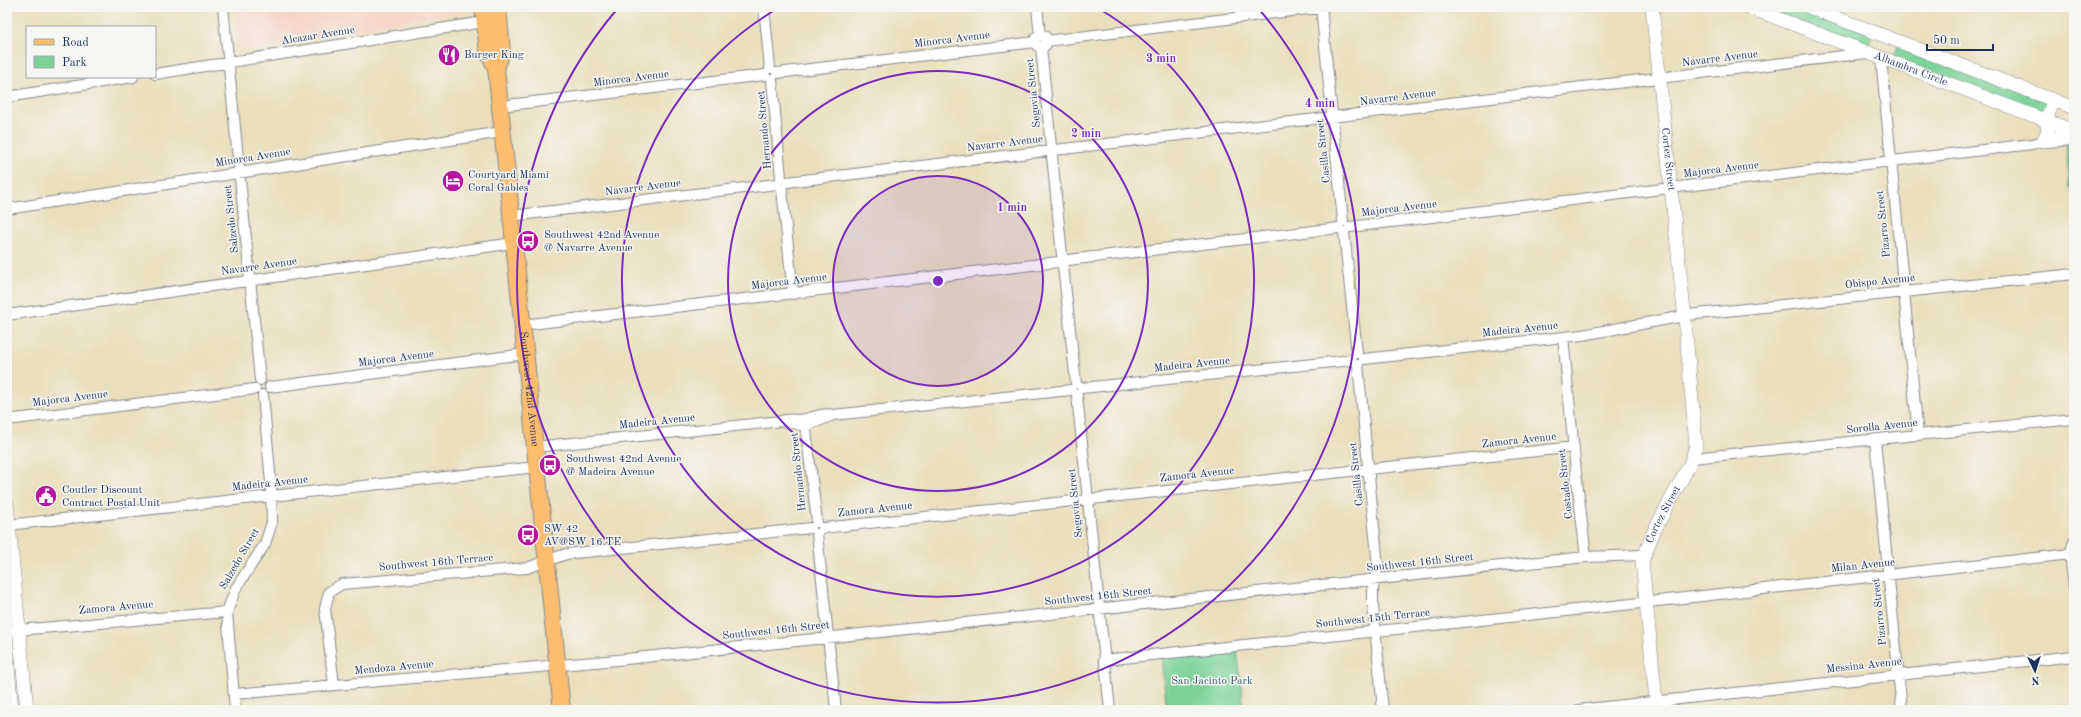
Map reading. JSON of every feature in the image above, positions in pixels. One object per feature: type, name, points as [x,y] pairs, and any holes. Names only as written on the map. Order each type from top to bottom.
[{"type":"main road","name":"Southwest 42nd Avenue","points":[[496,68],[502,52],[498,7]]},
{"type":"main road","name":"Southwest 42nd Avenue","points":[[484,15],[488,52],[496,68],[556,666],[562,710]]},
{"type":"main road","points":[[484,15],[493,33],[496,49],[502,52]]},
{"type":"street","name":"Salzedo Street","points":[[223,7],[260,380]]},
{"type":"street","name":"Hernando Street","points":[[764,7],[793,294]]},
{"type":"street","name":"Segovia Street","points":[[1037,7],[1110,710]]},
{"type":"street","name":"Casilla Street","points":[[1321,7],[1378,566],[1372,596],[1374,631],[1384,710]]},
{"type":"street","name":"Minorca Avenue","points":[[500,106],[1325,7]]},
{"type":"street","name":"Cortez Street","points":[[1652,7],[1696,440],[1692,458],[1643,555],[1642,567],[1645,602],[1656,706]]},
{"type":"street","name":"Alhambra Circle","points":[[1748,7],[2073,131]]},
{"type":"street","name":"Alhambra Circle","points":[[1808,7],[2074,108]]},
{"type":"street","name":"Alcazar Avenue","points":[[156,74],[229,62],[484,15]]},
{"type":"street","points":[[1875,55],[1883,35]]},
{"type":"street","name":"Navarre Avenue","points":[[511,216],[1659,78],[1875,55]]},
{"type":"street","name":"Pizarro Street","points":[[1875,55],[1890,161],[1918,436]]},
{"type":"street","points":[[7,97],[127,78]]},
{"type":"street","points":[[2043,141],[2048,131],[2046,120],[2054,100]]},
{"type":"street","name":"Majorca Avenue","points":[[522,325],[793,294],[1890,161],[2043,141],[2073,131]]},
{"type":"street","name":"Minorca Avenue","points":[[7,209],[502,132]]},
{"type":"street","name":"Navarre Avenue","points":[[7,315],[514,243]]},
{"type":"street","name":"Obispo Avenue","points":[[1684,316],[2074,274]]},
{"type":"street","name":"Madeira Avenue","points":[[534,447],[782,421],[806,423],[833,415],[1563,337],[1612,330],[1684,316]]},
{"type":"street","name":"Costado Street","points":[[1563,337],[1586,557]]},
{"type":"street","name":"Majorca Avenue","points":[[270,387],[525,354]]},
{"type":"street","points":[[260,380],[268,382],[270,387],[269,391],[259,392],[256,383],[260,380]]},
{"type":"street","name":"Salzedo Street","points":[[235,710],[227,612],[236,588],[269,536],[272,522],[272,496],[259,392]]},
{"type":"street","name":"Majorca Avenue","points":[[7,420],[259,392]]},
{"type":"street","name":"Sorolla Avenue","points":[[1692,458],[2074,420]]},
{"type":"street","name":"Hernando Street","points":[[806,423],[836,710]]},
{"type":"street","name":"Pizarro Street","points":[[1875,440],[1902,710]]},
{"type":"street","name":"Zamora Avenue","points":[[546,561],[566,554],[1574,447]]},
{"type":"street","name":"Madeira Avenue","points":[[8,525],[536,467]]},
{"type":"street","points":[[7,505],[13,630],[27,710]]},
{"type":"street","points":[[2074,542],[2070,554],[2074,587]]},
{"type":"street","name":"Milan Avenue","points":[[1645,602],[2070,554]]},
{"type":"street","name":"Southwest 16th Street","points":[[556,666],[1586,557],[1643,555]]},
{"type":"street","name":"Southwest 16th Terrace","points":[[334,685],[326,613],[327,597],[337,586],[347,583],[526,568],[546,561]]},
{"type":"street","name":"Southwest 15th Terrace","points":[[1104,660],[1645,602]]},
{"type":"street","name":"Zamora Avenue","points":[[13,630],[227,612]]},
{"type":"street","points":[[7,656],[12,710]]},
{"type":"street","name":"Messina Avenue","points":[[1578,710],[1656,706],[1899,674],[2074,656]]},
{"type":"street","name":"Mendoza Avenue","points":[[234,694],[556,666]]},
{"type":"shaded area","points":[[236,7],[474,7],[475,9],[241,51]]},
{"type":"green space","points":[[1758,7],[1801,7],[1873,34],[1867,48]]},
{"type":"green space","points":[[1899,44],[2048,101],[2043,116],[1893,59]]},
{"type":"green space","points":[[2074,142],[2074,188],[2070,188],[2066,143]]},
{"type":"green space","name":"San Jacinto Park","points":[[1237,649],[1244,710],[1167,710],[1161,657]]},
{"type":"place","name":"Burger King","points":[[449,55]]},
{"type":"place","name":"Courtyard Miami Coral Gables","points":[[453,181]]},
{"type":"place","name":"Southwest 42nd Avenue @ Navarre Avenue","points":[[528,241]]},
{"type":"place","name":"Southwest 42nd Avenue @ Madeira Avenue","points":[[550,465]]},
{"type":"place","name":"Coutler Discount Contract Postal Unit","points":[[46,496]]},
{"type":"place","name":"SW 42 AV@SW 16 TE","points":[[528,535]]}]
